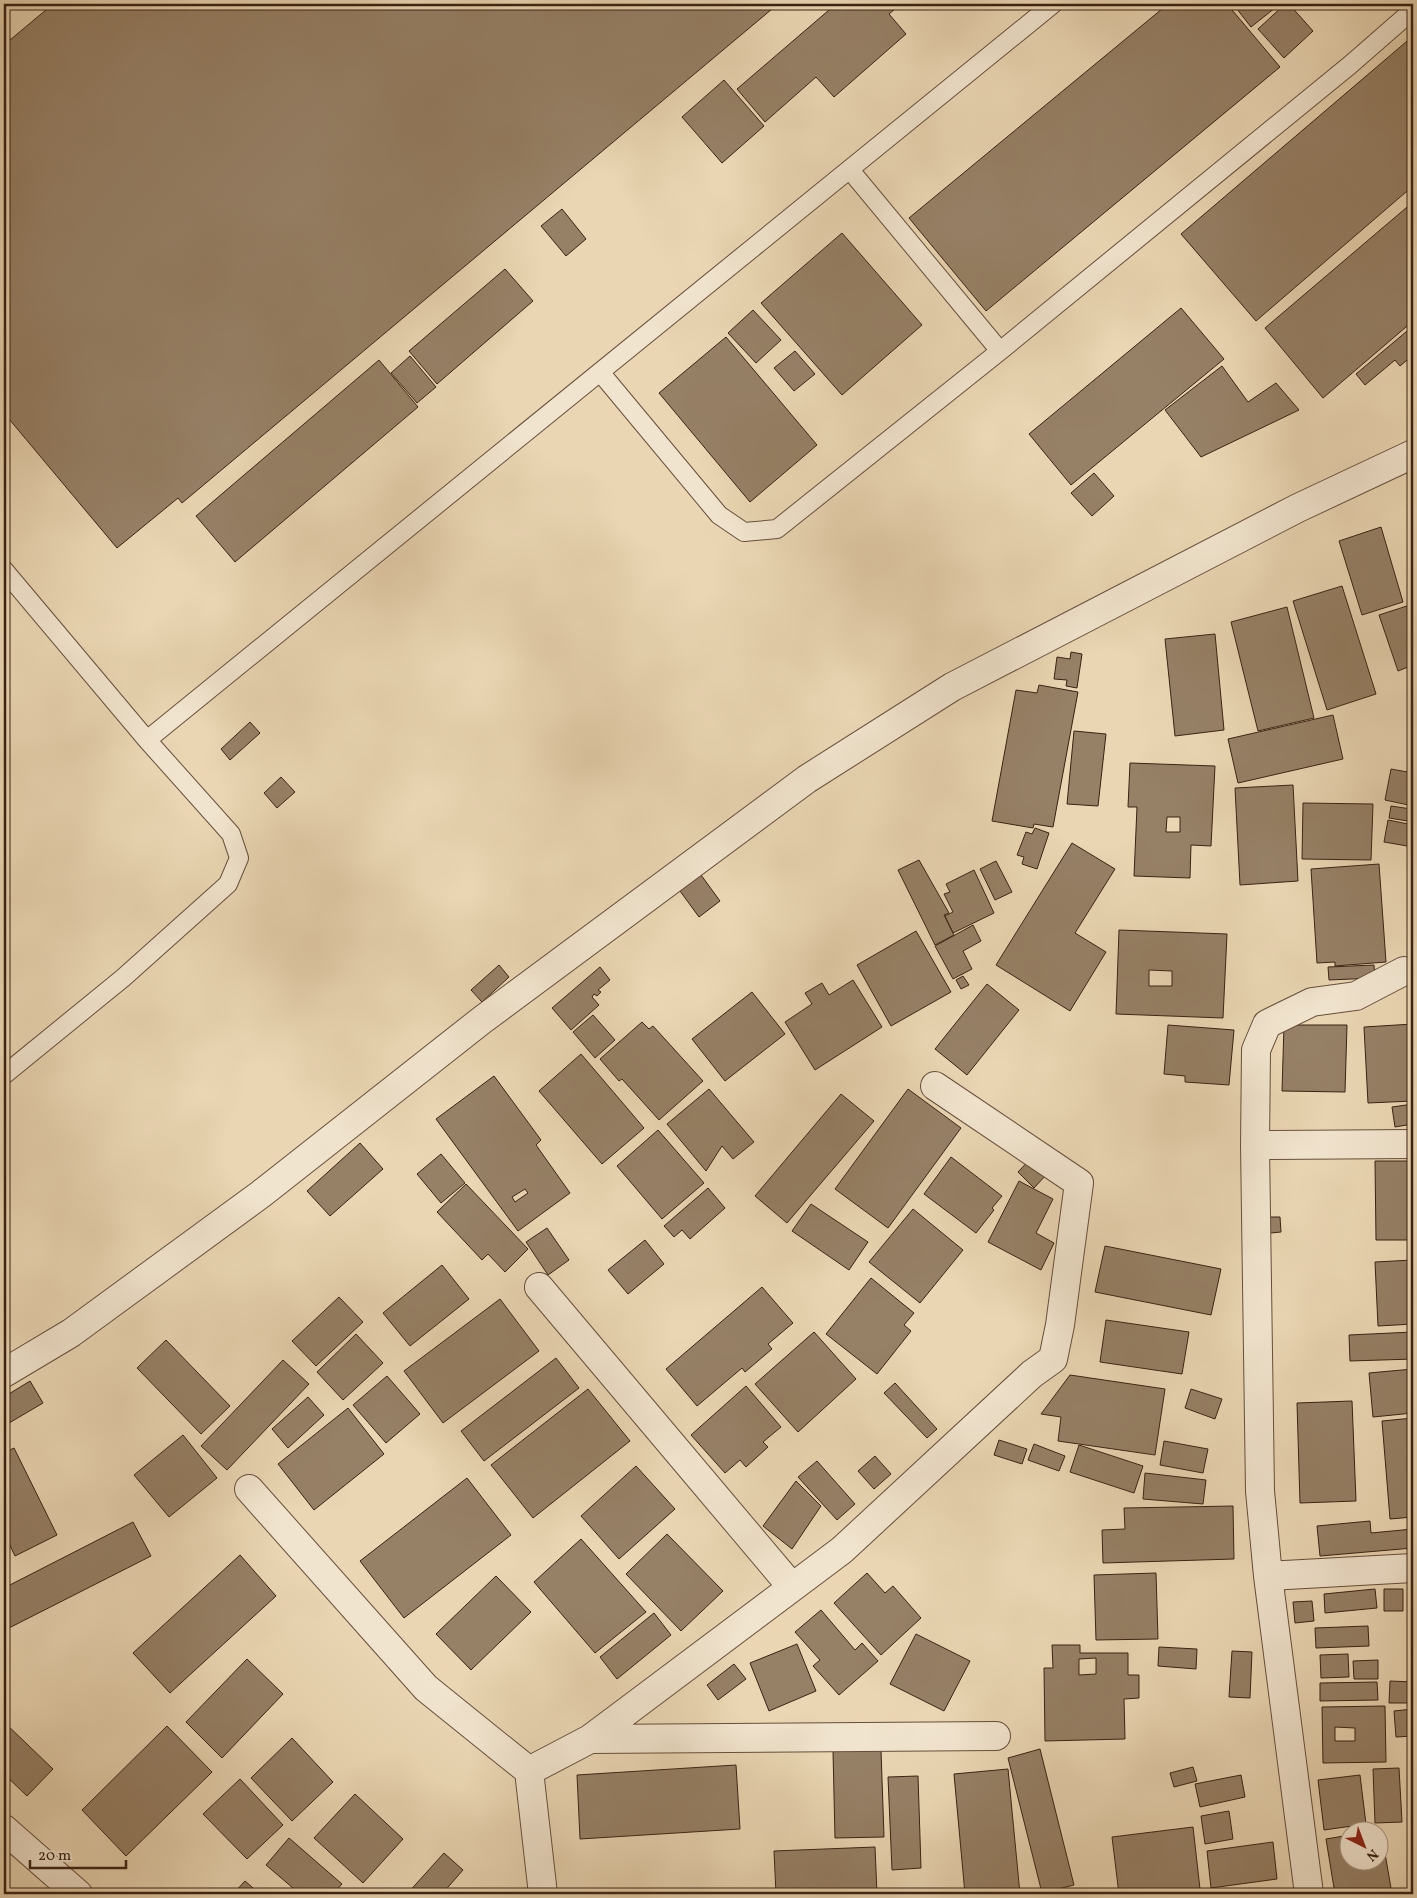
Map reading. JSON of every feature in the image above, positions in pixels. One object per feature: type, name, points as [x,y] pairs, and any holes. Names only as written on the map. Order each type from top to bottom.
[{"type":"street","points":[[4,1373],[71,1332],[261,1194],[482,1020],[807,779],[952,687],[1298,508],[1413,454]]},
{"type":"street","points":[[1309,1894],[1268,1576],[1260,1492],[1255,1145],[1256,1050],[1267,1024],[1312,1002],[1356,996],[1404,972]]},
{"type":"street","points":[[529,1771],[590,1739],[842,1550],[1032,1374],[1052,1359],[1060,1325],[1079,1183],[935,1086]]},
{"type":"street","points":[[1255,1145],[1413,1144]]},
{"type":"street","points":[[539,1287],[792,1587]]},
{"type":"street","points":[[249,1490],[426,1688],[529,1771],[543,1894]]},
{"type":"street","points":[[1268,1576],[1413,1568]]},
{"type":"street","points":[[590,1739],[996,1736]]},
{"type":"street","points":[[4,1829],[78,1894]]},
{"type":"lane","points":[[147,740],[1053,4]]},
{"type":"lane","points":[[600,372],[719,515],[744,532],[777,529],[1000,352],[1342,71],[1413,10]]},
{"type":"lane","points":[[850,170],[1000,352]]},
{"type":"lane","points":[[4,570],[147,740],[231,834],[239,858],[228,884],[123,978],[4,1075]]},
{"type":"building","points":[[53,4],[778,4],[182,503],[178,498],[117,548],[4,413],[4,45]]},
{"type":"building","points":[[836,4],[901,4],[889,14],[906,34],[834,97],[816,77],[765,122],[737,89]]},
{"type":"building","points":[[1168,4],[1227,4],[1280,67],[986,311],[909,218]]},
{"type":"building","points":[[1233,4],[1280,4],[1251,27]]},
{"type":"building","points":[[1285,4],[1289,4],[1313,31],[1284,58],[1258,29]]},
{"type":"building","points":[[1413,36],[1413,186],[1256,321],[1181,234]]},
{"type":"building","points":[[724,80],[764,126],[722,163],[682,117]]},
{"type":"building","points":[[1413,202],[1413,321],[1323,398],[1265,328]]},
{"type":"building","points":[[562,209],[586,239],[566,256],[541,226]]},
{"type":"building","points":[[842,233],[922,325],[842,395],[761,303]]},
{"type":"building","points":[[505,269],[533,301],[437,384],[409,351]]},
{"type":"building","points":[[1181,308],[1224,359],[1071,485],[1029,434]]},
{"type":"building","points":[[753,310],[781,340],[756,363],[728,333]]},
{"type":"building","points":[[1413,326],[1413,355],[1400,366],[1395,360],[1365,385],[1356,374]]},
{"type":"building","points":[[726,337],[817,445],[750,502],[659,393]]},
{"type":"building","points":[[795,351],[815,374],[794,391],[774,368]]},
{"type":"building","points":[[410,356],[436,387],[417,403],[391,373]]},
{"type":"building","points":[[379,360],[418,407],[235,562],[196,516]]},
{"type":"building","points":[[1222,366],[1248,402],[1276,383],[1299,410],[1201,457],[1165,410]]},
{"type":"building","points":[[1094,473],[1114,496],[1092,516],[1071,493]]},
{"type":"building","points":[[1381,527],[1403,602],[1362,615],[1339,541]]},
{"type":"building","points":[[1342,586],[1376,694],[1327,710],[1293,601]]},
{"type":"building","points":[[1413,604],[1413,665],[1398,671],[1379,615]]},
{"type":"building","points":[[1287,607],[1314,718],[1258,731],[1231,622]]},
{"type":"building","points":[[1215,634],[1224,730],[1175,736],[1165,639]]},
{"type":"building","points":[[1071,652],[1082,654],[1077,688],[1066,686],[1067,680],[1054,679],[1057,657],[1070,659]]},
{"type":"building","points":[[1039,685],[1078,692],[1053,827],[1034,824],[1033,828],[992,821],[1016,690],[1037,693]]},
{"type":"building","points":[[1333,715],[1343,759],[1238,783],[1228,739]]},
{"type":"building","points":[[250,722],[260,733],[230,760],[221,749]]},
{"type":"building","points":[[1074,731],[1106,734],[1098,806],[1067,804]]},
{"type":"building","points":[[1130,763],[1215,766],[1211,846],[1191,845],[1190,878],[1134,876],[1137,807],[1128,807]],"holes":[[[1167,817],[1180,817],[1180,832],[1166,832]]]},
{"type":"building","points":[[1391,769],[1413,773],[1413,806],[1385,800]]},
{"type":"building","points":[[281,777],[295,792],[277,808],[264,793]]},
{"type":"building","points":[[1293,785],[1298,881],[1240,885],[1235,788]]},
{"type":"building","points":[[1303,803],[1373,804],[1371,860],[1302,859]]},
{"type":"building","points":[[1391,806],[1411,809],[1408,821],[1389,818]]},
{"type":"building","points":[[1388,820],[1413,825],[1413,847],[1384,842]]},
{"type":"building","points":[[1035,828],[1049,833],[1037,869],[1022,864],[1024,857],[1017,855],[1026,832],[1032,834]]},
{"type":"building","points":[[1072,843],[1115,869],[1075,933],[1106,952],[1070,1011],[996,965]]},
{"type":"building","points":[[919,860],[949,913],[944,915],[954,935],[935,945],[898,870]]},
{"type":"building","points":[[996,861],[1012,892],[995,900],[980,869]]},
{"type":"building","points":[[1379,864],[1386,962],[1335,966],[1335,962],[1317,963],[1311,869]]},
{"type":"building","points":[[974,870],[994,913],[953,933],[945,916],[953,912],[944,894],[950,892],[946,884]]},
{"type":"building","points":[[701,875],[720,901],[699,917],[680,891]]},
{"type":"building","points":[[973,925],[981,941],[963,951],[972,969],[953,979],[935,946]]},
{"type":"building","points":[[1119,930],[1227,934],[1223,1018],[1116,1014]],"holes":[[[1149,970],[1172,971],[1172,986],[1149,986]]]},
{"type":"building","points":[[916,931],[951,992],[891,1026],[857,965]]},
{"type":"building","points":[[499,965],[509,977],[482,1002],[471,990]]},
{"type":"building","points":[[1374,965],[1375,978],[1329,980],[1328,967]]},
{"type":"building","points":[[600,967],[610,980],[598,990],[601,992],[597,996],[594,994],[592,997],[599,1005],[571,1030],[552,1008]]},
{"type":"building","points":[[963,976],[969,985],[961,989],[956,980]]},
{"type":"building","points":[[853,980],[882,1027],[815,1070],[785,1022],[812,1004],[805,993],[822,983],[829,995]]},
{"type":"building","points":[[987,984],[1019,1010],[967,1075],[935,1049]]},
{"type":"building","points":[[752,992],[785,1034],[725,1081],[692,1039]]},
{"type":"building","points":[[593,1015],[615,1040],[595,1058],[573,1032]]},
{"type":"building","points":[[642,1022],[649,1029],[653,1026],[703,1081],[659,1120],[622,1079],[619,1081],[600,1059]]},
{"type":"building","points":[[1413,1024],[1413,1101],[1368,1103],[1364,1027]]},
{"type":"building","points":[[1168,1025],[1234,1030],[1229,1085],[1185,1082],[1185,1076],[1164,1074]]},
{"type":"building","points":[[1284,1025],[1347,1025],[1345,1092],[1282,1091]]},
{"type":"building","points":[[581,1054],[644,1128],[602,1164],[539,1091]]},
{"type":"building","points":[[494,1076],[541,1140],[536,1145],[570,1193],[518,1231],[436,1119]],"holes":[[[525,1189],[528,1193],[515,1202],[512,1197]]]},
{"type":"building","points":[[709,1089],[754,1142],[733,1159],[722,1146],[706,1171],[667,1124]]},
{"type":"building","points":[[908,1089],[961,1128],[888,1228],[835,1189]]},
{"type":"building","points":[[841,1094],[874,1121],[787,1223],[755,1196]]},
{"type":"building","points":[[1413,1104],[1413,1124],[1395,1127],[1392,1107]]},
{"type":"building","points":[[658,1130],[704,1183],[662,1219],[617,1166]]},
{"type":"building","points":[[360,1143],[383,1169],[330,1216],[307,1191]]},
{"type":"building","points":[[441,1154],[465,1183],[441,1203],[417,1174]]},
{"type":"building","points":[[951,1157],[1002,1196],[992,1208],[994,1210],[976,1233],[924,1194]]},
{"type":"building","points":[[1032,1157],[1048,1173],[1034,1188],[1018,1172]]},
{"type":"building","points":[[1375,1161],[1413,1161],[1413,1240],[1376,1240]]},
{"type":"building","points":[[1019,1181],[1053,1199],[1036,1233],[1054,1243],[1041,1270],[988,1242]]},
{"type":"building","points":[[466,1184],[528,1249],[505,1272],[488,1254],[482,1260],[437,1212]]},
{"type":"building","points":[[708,1188],[725,1208],[690,1239],[682,1230],[674,1237],[664,1226]]},
{"type":"building","points":[[811,1204],[868,1242],[849,1270],[792,1231]]},
{"type":"building","points":[[913,1209],[963,1250],[920,1303],[869,1262]]},
{"type":"building","points":[[1260,1217],[1280,1217],[1281,1232],[1261,1234]]},
{"type":"building","points":[[547,1228],[569,1260],[548,1275],[526,1242]]},
{"type":"building","points":[[645,1240],[664,1264],[628,1294],[608,1270]]},
{"type":"building","points":[[1105,1246],[1221,1269],[1211,1315],[1095,1292]]},
{"type":"building","points":[[1413,1260],[1413,1324],[1378,1326],[1375,1262]]},
{"type":"building","points":[[442,1265],[469,1299],[410,1346],[383,1313]]},
{"type":"building","points":[[871,1278],[914,1313],[904,1325],[911,1331],[877,1374],[826,1334]]},
{"type":"building","points":[[762,1287],[793,1323],[768,1344],[772,1349],[745,1372],[742,1368],[697,1406],[666,1369]]},
{"type":"building","points":[[339,1297],[363,1322],[316,1366],[292,1341]]},
{"type":"building","points":[[500,1299],[539,1351],[443,1423],[404,1371]]},
{"type":"building","points":[[1106,1320],[1189,1332],[1182,1374],[1100,1362]]},
{"type":"building","points":[[814,1332],[856,1379],[798,1432],[755,1384]]},
{"type":"building","points":[[1413,1332],[1413,1359],[1350,1361],[1349,1335]]},
{"type":"building","points":[[356,1334],[383,1363],[343,1400],[317,1372]]},
{"type":"building","points":[[166,1340],[230,1406],[201,1434],[137,1368]]},
{"type":"building","points":[[556,1358],[579,1388],[484,1461],[461,1431]]},
{"type":"building","points":[[283,1360],[309,1384],[227,1470],[201,1446]]},
{"type":"building","points":[[1413,1369],[1413,1413],[1373,1417],[1369,1373]]},
{"type":"building","points":[[1070,1375],[1165,1389],[1155,1455],[1058,1441],[1061,1417],[1041,1414]]},
{"type":"building","points":[[387,1376],[420,1414],[386,1443],[353,1405]]},
{"type":"building","points":[[30,1381],[43,1403],[4,1426],[4,1397]]},
{"type":"building","points":[[895,1383],[937,1429],[927,1438],[884,1393]]},
{"type":"building","points":[[746,1386],[781,1427],[763,1442],[768,1447],[746,1467],[740,1460],[725,1473],[691,1435]]},
{"type":"building","points":[[588,1389],[630,1441],[533,1518],[491,1465]]},
{"type":"building","points":[[1191,1389],[1222,1399],[1215,1419],[1185,1408]]},
{"type":"building","points":[[308,1397],[324,1415],[288,1448],[272,1429]]},
{"type":"building","points":[[1352,1401],[1356,1501],[1300,1503],[1297,1403]]},
{"type":"building","points":[[348,1408],[384,1454],[314,1510],[278,1464]]},
{"type":"building","points":[[1413,1418],[1413,1517],[1390,1519],[1382,1421]]},
{"type":"building","points":[[183,1435],[217,1478],[169,1517],[134,1475]]},
{"type":"building","points":[[999,1440],[1027,1449],[1022,1464],[994,1455]]},
{"type":"building","points":[[1164,1441],[1208,1449],[1203,1473],[1160,1465]]},
{"type":"building","points":[[1034,1444],[1065,1456],[1059,1471],[1028,1460]]},
{"type":"building","points":[[1079,1445],[1143,1466],[1134,1493],[1070,1472]]},
{"type":"building","points":[[14,1448],[57,1535],[15,1556],[4,1533],[4,1453]]},
{"type":"building","points":[[875,1456],[891,1474],[874,1489],[858,1471]]},
{"type":"building","points":[[817,1461],[855,1504],[837,1520],[798,1477]]},
{"type":"building","points":[[636,1466],[675,1509],[619,1559],[581,1516]]},
{"type":"building","points":[[1145,1473],[1206,1480],[1203,1504],[1143,1499]]},
{"type":"building","points":[[467,1478],[511,1535],[404,1618],[360,1561]]},
{"type":"building","points":[[796,1481],[821,1506],[792,1549],[763,1526]]},
{"type":"building","points":[[1233,1506],[1234,1559],[1103,1563],[1102,1530],[1125,1529],[1124,1508]]},
{"type":"building","points":[[1370,1521],[1371,1533],[1413,1529],[1413,1548],[1320,1556],[1317,1526]]},
{"type":"building","points":[[133,1522],[151,1556],[5,1630],[4,1588]]},
{"type":"building","points":[[667,1534],[723,1591],[681,1631],[626,1574]]},
{"type":"building","points":[[581,1539],[646,1612],[595,1653],[534,1582]]},
{"type":"building","points":[[240,1555],[276,1596],[170,1693],[133,1653]]},
{"type":"building","points":[[867,1573],[885,1593],[893,1586],[921,1618],[881,1655],[834,1603]]},
{"type":"building","points":[[1156,1573],[1158,1639],[1096,1640],[1094,1575]]},
{"type":"building","points":[[496,1576],[531,1612],[471,1670],[436,1634]]},
{"type":"building","points":[[1375,1589],[1377,1608],[1325,1613],[1324,1594]]},
{"type":"building","points":[[1384,1589],[1403,1589],[1403,1611],[1384,1611]]},
{"type":"building","points":[[1312,1601],[1314,1621],[1295,1623],[1293,1602]]},
{"type":"building","points":[[821,1610],[855,1650],[862,1643],[878,1661],[839,1695],[813,1666],[820,1660],[795,1632]]},
{"type":"building","points":[[654,1613],[671,1635],[617,1679],[600,1657]]},
{"type":"building","points":[[1368,1626],[1369,1646],[1316,1648],[1315,1628]]},
{"type":"building","points":[[916,1634],[970,1661],[944,1711],[890,1684]]},
{"type":"building","points":[[797,1644],[816,1691],[769,1711],[750,1663]]},
{"type":"building","points":[[1052,1645],[1080,1645],[1080,1653],[1128,1653],[1128,1675],[1139,1675],[1139,1698],[1124,1699],[1125,1739],[1045,1741],[1044,1668],[1053,1668]],"holes":[[[1096,1658],[1096,1674],[1079,1675],[1079,1659]]]},
{"type":"building","points":[[1159,1647],[1197,1649],[1196,1669],[1158,1666]]},
{"type":"building","points":[[1232,1651],[1252,1652],[1250,1698],[1229,1697]]},
{"type":"building","points":[[1348,1654],[1349,1677],[1321,1678],[1320,1655]]},
{"type":"building","points":[[247,1659],[283,1694],[222,1758],[186,1722]]},
{"type":"building","points":[[1378,1660],[1378,1679],[1354,1679],[1353,1661]]},
{"type":"building","points":[[734,1664],[746,1679],[718,1700],[707,1685]]},
{"type":"building","points":[[1390,1681],[1413,1682],[1413,1703],[1389,1703]]},
{"type":"building","points":[[1377,1682],[1378,1700],[1320,1701],[1320,1683]]},
{"type":"building","points":[[1385,1706],[1386,1762],[1323,1763],[1322,1707]],"holes":[[[1335,1727],[1355,1728],[1355,1741],[1335,1741]]]},
{"type":"building","points":[[1413,1709],[1413,1736],[1396,1737],[1394,1711]]},
{"type":"building","points":[[4,1722],[53,1769],[27,1796],[4,1774]]},
{"type":"building","points":[[167,1726],[212,1772],[126,1856],[82,1810]]},
{"type":"building","points":[[292,1738],[333,1782],[292,1821],[251,1778]]},
{"type":"building","points":[[1040,1749],[1074,1885],[1042,1893],[1008,1758]]},
{"type":"building","points":[[881,1750],[884,1837],[835,1838],[833,1751]]},
{"type":"building","points":[[736,1765],[740,1829],[580,1839],[577,1775]]},
{"type":"building","points":[[1193,1767],[1197,1781],[1174,1787],[1170,1773]]},
{"type":"building","points":[[1399,1768],[1402,1822],[1375,1820],[1373,1769]]},
{"type":"building","points":[[1008,1769],[1020,1894],[965,1894],[954,1774]]},
{"type":"building","points":[[1241,1775],[1245,1797],[1200,1807],[1195,1784]]},
{"type":"building","points":[[1360,1775],[1366,1820],[1340,1820],[1340,1828],[1324,1830],[1318,1780]]},
{"type":"building","points":[[918,1776],[921,1868],[892,1870],[888,1777]]},
{"type":"building","points":[[240,1779],[283,1825],[247,1859],[203,1814]]},
{"type":"building","points":[[1410,1779],[1413,1779],[1413,1827]]},
{"type":"building","points":[[355,1794],[403,1839],[363,1883],[314,1838]]},
{"type":"building","points":[[1229,1811],[1233,1839],[1205,1844],[1201,1816]]},
{"type":"building","points":[[1193,1827],[1200,1889],[1158,1894],[1119,1894],[1112,1837]]},
{"type":"building","points":[[1340,1837],[1340,1870],[1388,1870],[1392,1894],[1335,1894],[1326,1839]]},
{"type":"building","points":[[289,1838],[342,1884],[333,1894],[300,1894],[266,1865]]},
{"type":"building","points":[[1273,1842],[1277,1879],[1211,1888],[1207,1851]]},
{"type":"building","points":[[875,1847],[877,1894],[776,1894],[774,1851]]},
{"type":"building","points":[[444,1853],[463,1870],[442,1894],[407,1894]]},
{"type":"building","points":[[245,1881],[260,1894],[233,1894]]}]
